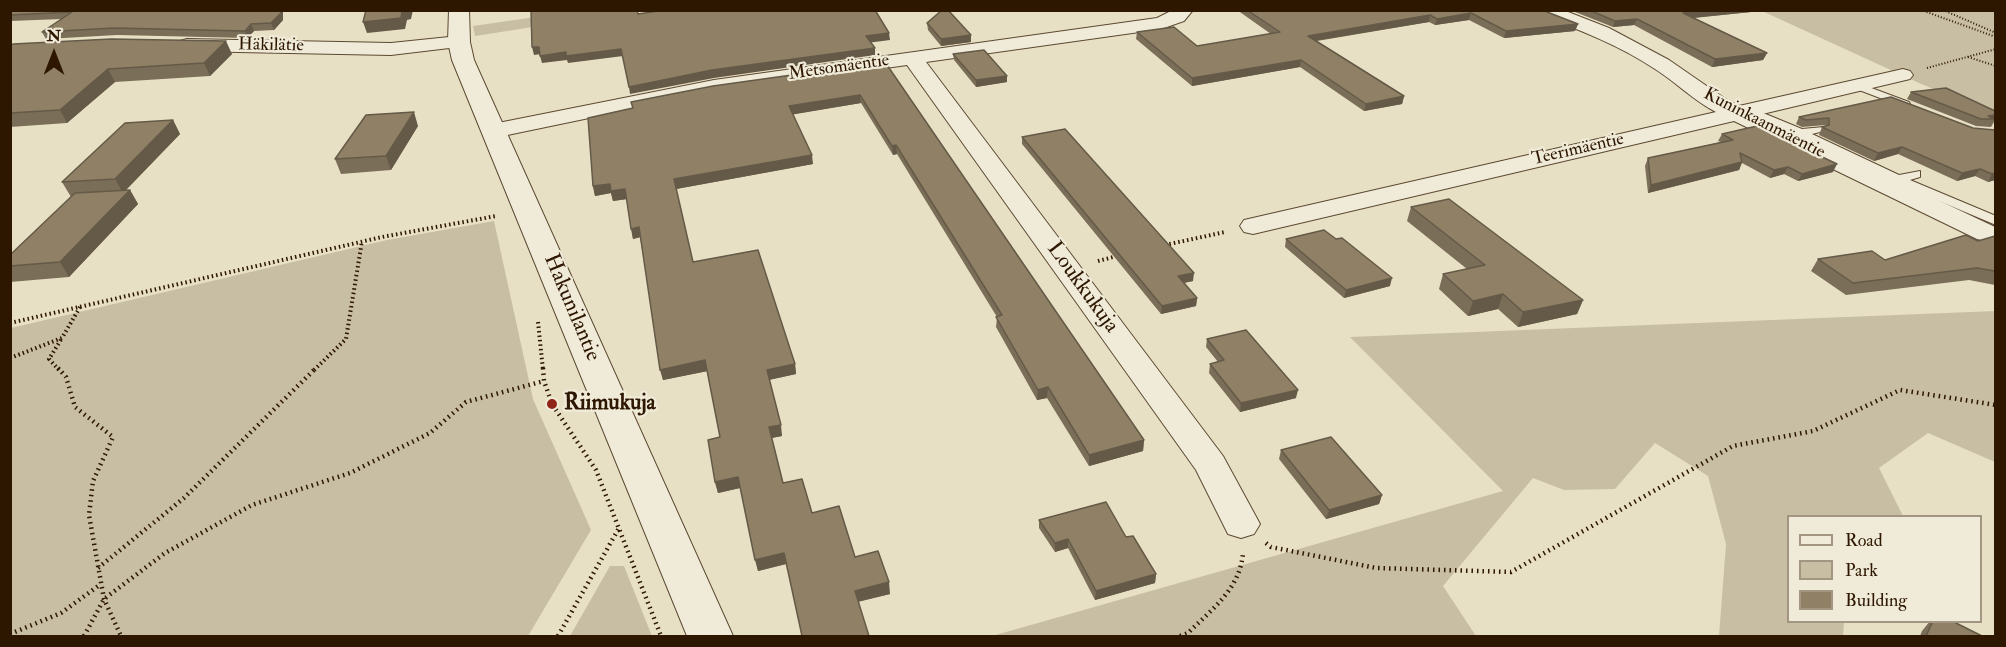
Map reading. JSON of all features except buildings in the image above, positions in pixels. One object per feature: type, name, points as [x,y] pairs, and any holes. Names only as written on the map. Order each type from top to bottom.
[{"type":"street","name":"Metsomäentie","points":[[494,131],[714,86],[1161,23],[1177,17],[1184,10]]},
{"type":"street","name":"Kuninkaanmäentie","points":[[1545,10],[1602,32],[1628,45],[1662,64],[1712,100],[1744,112],[1983,231]]},
{"type":"street","name":"Häkilätie","points":[[168,44],[391,49],[459,26]]},
{"type":"street","name":"Hakunilantie","points":[[459,26],[463,60],[710,636]]},
{"type":"street","name":"Loukkukuja","points":[[912,58],[1211,465],[1241,524]]},
{"type":"street","name":"Teerimäentie","points":[[1253,226],[1903,75]]},
{"type":"lane","points":[[1858,86],[1921,111]]},
{"type":"lane","points":[[1744,112],[1801,133],[1898,179],[1983,231]]},
{"type":"lane","points":[[1801,133],[1820,129]]},
{"type":"lane","points":[[1898,179],[1916,174]]},
{"type":"path","points":[[1921,10],[1995,35]]},
{"type":"path","points":[[1942,10],[1995,35]]},
{"type":"path","points":[[1903,75],[1995,50]]},
{"type":"path","points":[[1968,57],[1995,66]]},
{"type":"path","points":[[10,323],[362,241],[499,216]]},
{"type":"path","points":[[1164,246],[1253,226]]},
{"type":"path","points":[[98,568],[184,498],[346,339],[362,241]]},
{"type":"path","points":[[1068,268],[1119,256]]},
{"type":"path","points":[[80,307],[49,359],[66,377],[75,407],[113,437],[93,481],[89,515],[104,598],[121,636]]},
{"type":"path","points":[[10,358],[62,338]]},
{"type":"path","points":[[84,636],[104,598],[165,553],[252,505],[350,472],[430,433],[466,402],[544,381]]},
{"type":"path","points":[[1241,524],[1271,547],[1376,568],[1511,572],[1732,446],[1813,431],[1900,390],[1995,405]]},
{"type":"path","points":[[1180,636],[1188,633],[1236,584],[1244,562],[1241,524]]},
{"type":"path","points":[[558,636],[619,528],[661,636]]},
{"type":"path","points":[[10,634],[61,613],[101,584]]},
{"type":"green space","points":[[577,11],[636,11],[475,36],[473,26]]},
{"type":"green space","points":[[1762,11],[1995,11],[1995,115],[1919,83]]},
{"type":"green space","points":[[494,221],[533,399],[591,530],[528,636],[11,636],[11,328],[387,240]]},
{"type":"green space","points":[[1995,311],[1995,462],[1928,433],[1879,468],[1902,515],[1787,515],[1787,623],[1844,623],[1843,636],[1719,636],[1726,544],[1708,476],[1655,443],[1615,489],[1564,490],[1533,478],[1443,586],[1476,636],[992,636],[1503,491],[1350,337]]},
{"type":"green space","points":[[610,566],[624,566],[652,636],[570,636]]},
{"type":"place","name":"Riimukuja","points":[[552,404]]}]
